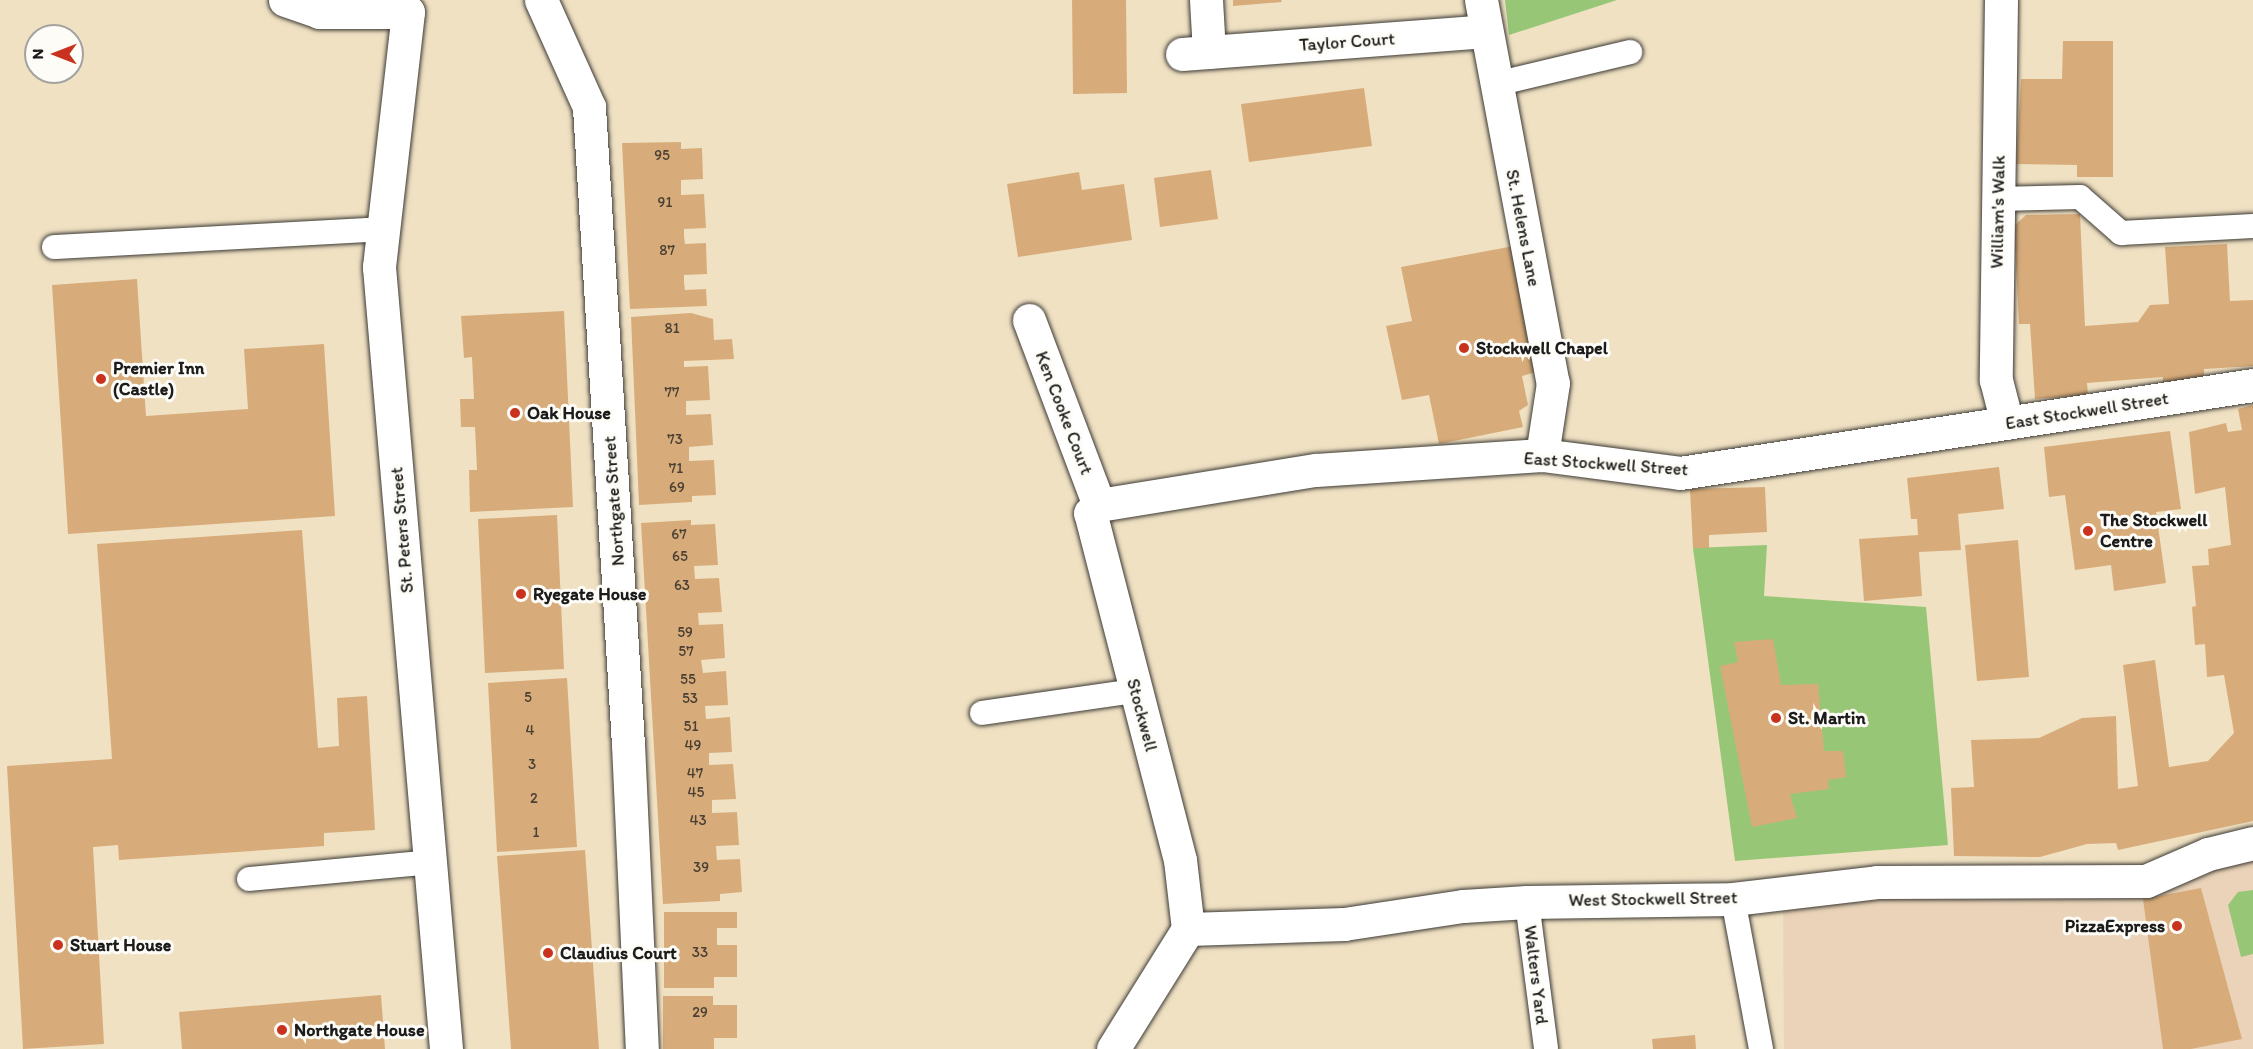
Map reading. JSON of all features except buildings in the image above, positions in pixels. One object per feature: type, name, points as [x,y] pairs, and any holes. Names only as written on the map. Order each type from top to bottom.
[{"type":"street","points":[[285,0],[319,12],[417,6]]},
{"type":"street","name":"Northgate Street","points":[[542,0],[589,107],[628,744],[642,1049]]},
{"type":"street","name":"Taylor Court","points":[[1206,0],[1195,53],[1483,16]]},
{"type":"street","name":"William's Walk","points":[[2001,0],[1996,380],[2007,423]]},
{"type":"street","name":"St. Peters Street","points":[[417,6],[379,267],[446,1049]]},
{"type":"street","name":"St. Helens Lane","points":[[1483,16],[1553,383],[1542,455]]},
{"type":"street","name":"Ken Cooke Court","points":[[1029,320],[1099,506]]},
{"type":"street","name":"East Stockwell Street","points":[[1099,506],[1316,470],[1542,455],[1680,473],[2253,385]]},
{"type":"street","name":"Stockwell","points":[[1099,506],[1090,513],[1180,860],[1188,929]]},
{"type":"street","name":"West Stockwell Street","points":[[1188,929],[1344,924],[1463,906],[1527,902],[1733,899],[1877,882],[2146,881],[2208,854],[2253,843]]},
{"type":"street","points":[[1113,1049],[1188,929]]},
{"type":"lane","points":[[1496,84],[1630,52]]},
{"type":"lane","points":[[1998,199],[2080,197],[2121,233],[2253,226]]},
{"type":"lane","points":[[54,247],[383,229]]},
{"type":"lane","points":[[982,713],[1135,691]]},
{"type":"lane","points":[[249,879],[431,862]]},
{"type":"lane","points":[[1733,899],[1761,1049]]},
{"type":"lane","name":"Walters Yard","points":[[1527,902],[1546,1049]]},
{"type":"shaded area","points":[[2253,837],[2253,1049],[1784,1049],[1783,891],[2145,879]]},
{"type":"green space","points":[[1505,0],[1617,0],[1509,35]]},
{"type":"green space","name":"St. Martin","points":[[1767,545],[1764,596],[1926,607],[1948,845],[1735,861],[1693,548]]},
{"type":"green space","points":[[2253,890],[2253,954],[2241,957],[2228,905],[2238,892]]},
{"type":"place","name":"Stockwell Chapel","points":[[1464,348]]},
{"type":"place","name":"Premier Inn (Castle)","points":[[101,379]]},
{"type":"place","name":"Oak House","points":[[515,413]]},
{"type":"place","name":"The Stockwell Centre","points":[[2088,531]]},
{"type":"place","name":"Ryegate House","points":[[521,594]]},
{"type":"place","name":"St. Martin","points":[[1776,718]]},
{"type":"place","name":"PizzaExpress","points":[[2177,926]]},
{"type":"place","name":"Stuart House","points":[[58,945]]},
{"type":"place","name":"Claudius Court","points":[[548,953]]},
{"type":"place","name":"Northgate House","points":[[282,1030]]}]
